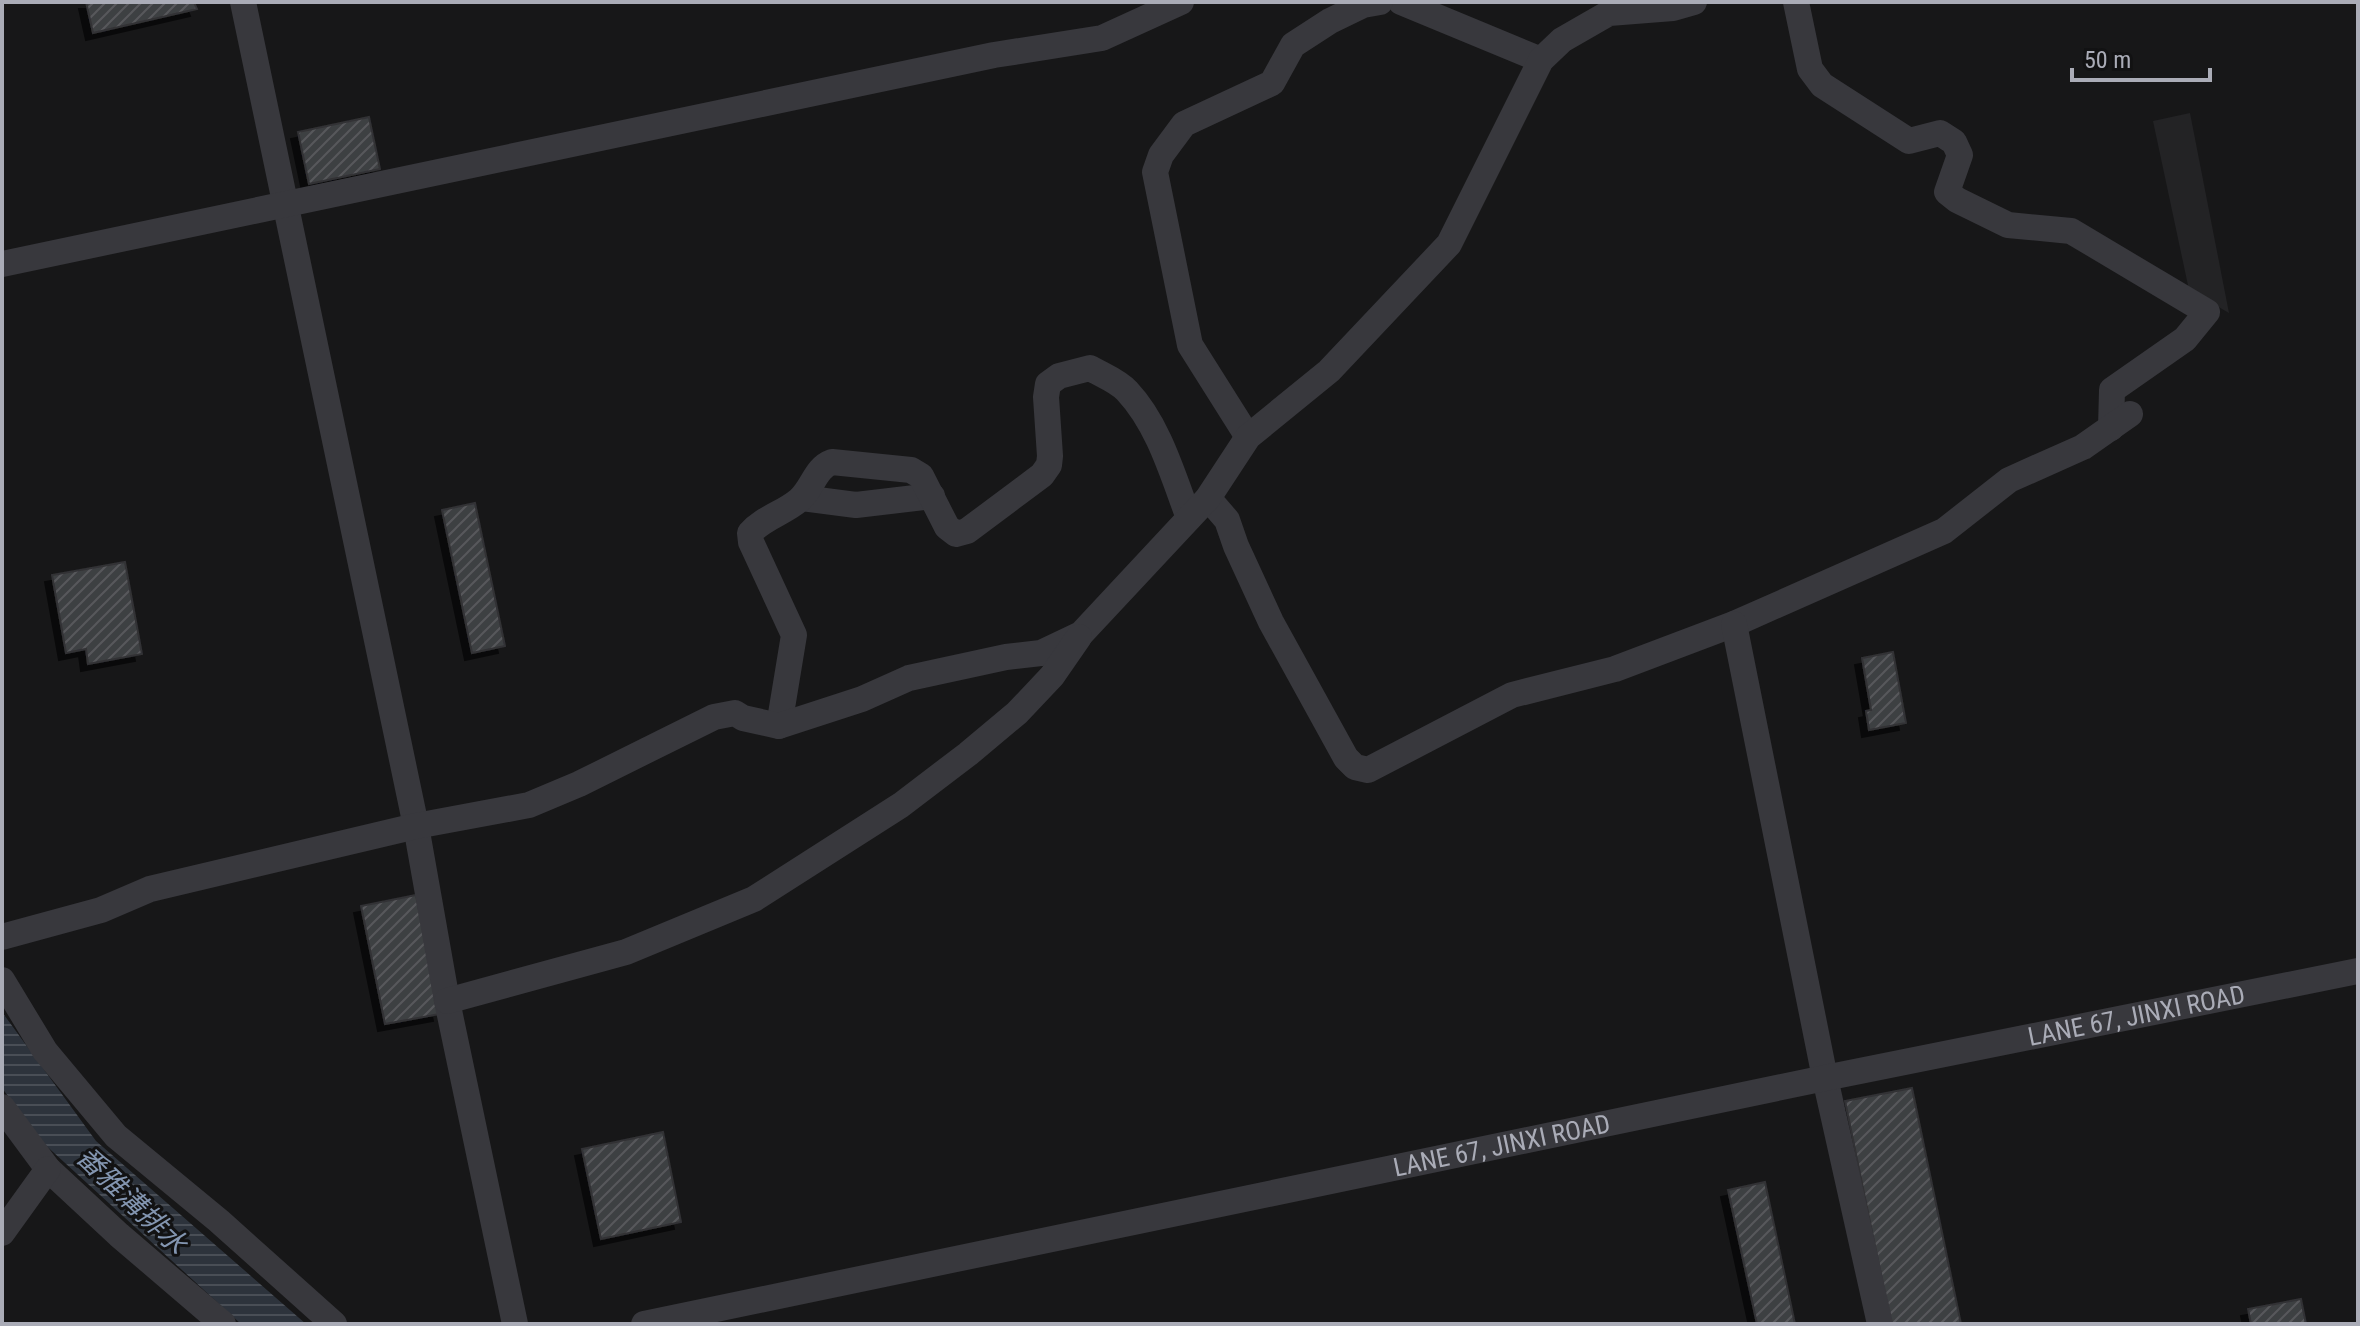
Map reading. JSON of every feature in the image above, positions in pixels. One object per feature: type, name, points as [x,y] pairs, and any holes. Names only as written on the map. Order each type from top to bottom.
[{"type":"street","points":[[243,2],[416,826],[447,1001],[515,1324]]},
{"type":"street","points":[[2,264],[994,55],[1102,38],[1181,2]]},
{"type":"street","points":[[1248,437],[1190,345],[1155,172],[1161,155],[1184,124],[1272,83],[1293,45],[1330,21],[1363,5],[1380,2]]},
{"type":"street","points":[[1401,2],[1541,60]]},
{"type":"street","points":[[447,1001],[626,952],[754,899],[901,805],[968,754],[1017,713],[1052,676],[1081,634],[1208,498],[1248,437],[1329,371],[1449,244],[1541,60],[1562,40],[1609,13],[1673,8],[1694,2]]},
{"type":"street","points":[[1208,498],[1227,520],[1271,622],[1346,758],[1359,769],[1376,768],[1512,695],[1615,669],[1734,624],[1944,531],[2009,480],[2083,447],[2121,421],[2112,390],[2185,339],[2207,312],[2071,231],[2008,225],[1957,200],[1947,192],[1960,155],[1954,142],[1940,133],[1909,141],[1822,85],[1810,69],[1796,2]]},
{"type":"street","points":[[779,726],[794,635],[751,542],[750,533],[802,498],[821,466],[832,462],[911,470],[921,476],[947,527],[956,534],[967,531],[1042,475],[1049,465],[1050,456],[1048,384],[1059,376],[1090,368],[1126,389],[1146,418],[1164,452],[1189,518]]},
{"type":"street","points":[[802,498],[856,505],[932,496]]},
{"type":"street","points":[[1734,624],[1825,1078],[1880,1324]]},
{"type":"street","points":[[2,937],[101,910],[150,889],[416,826],[529,805],[579,784],[714,717],[735,713],[743,718],[779,726],[862,699],[909,678],[1006,657],[1041,653],[1081,634]]},
{"type":"street","name":"LANE 67, JINXI ROAD","points":[[644,1324],[1825,1078],[2358,971]]},
{"type":"street","points":[[2,980],[45,1051],[116,1136],[219,1221],[334,1324]]},
{"type":"street","points":[[2,1107],[48,1169],[223,1324]]},
{"type":"street","points":[[2,1233],[48,1169]]},
{"type":"shaded area","points":[[2190,113],[2229,313],[2189,290],[2153,121]]},
{"type":"water","name":"番雅溝排水","points":[[2,1012],[96,1141],[306,1324],[241,1324],[41,1141],[2,1088]]},
{"type":"building","points":[[86,2],[194,2],[197,9],[93,33]]},
{"type":"building","points":[[369,117],[380,169],[309,184],[298,132]]},
{"type":"building","points":[[475,503],[505,646],[472,653],[442,510]]},
{"type":"building","points":[[125,562],[142,654],[88,664],[86,649],[66,653],[52,575]]},
{"type":"building","points":[[1893,652],[1906,723],[1869,730],[1866,711],[1871,710],[1862,658]]},
{"type":"building","points":[[416,895],[440,1014],[385,1024],[361,906]]},
{"type":"building","points":[[1912,1088],[1961,1324],[1891,1324],[1845,1101]]},
{"type":"building","points":[[663,1132],[681,1222],[601,1239],[582,1149]]},
{"type":"building","points":[[1765,1182],[1795,1324],[1757,1324],[1728,1190]]},
{"type":"building","points":[[2301,1299],[2306,1324],[2251,1324],[2248,1309]]}]
